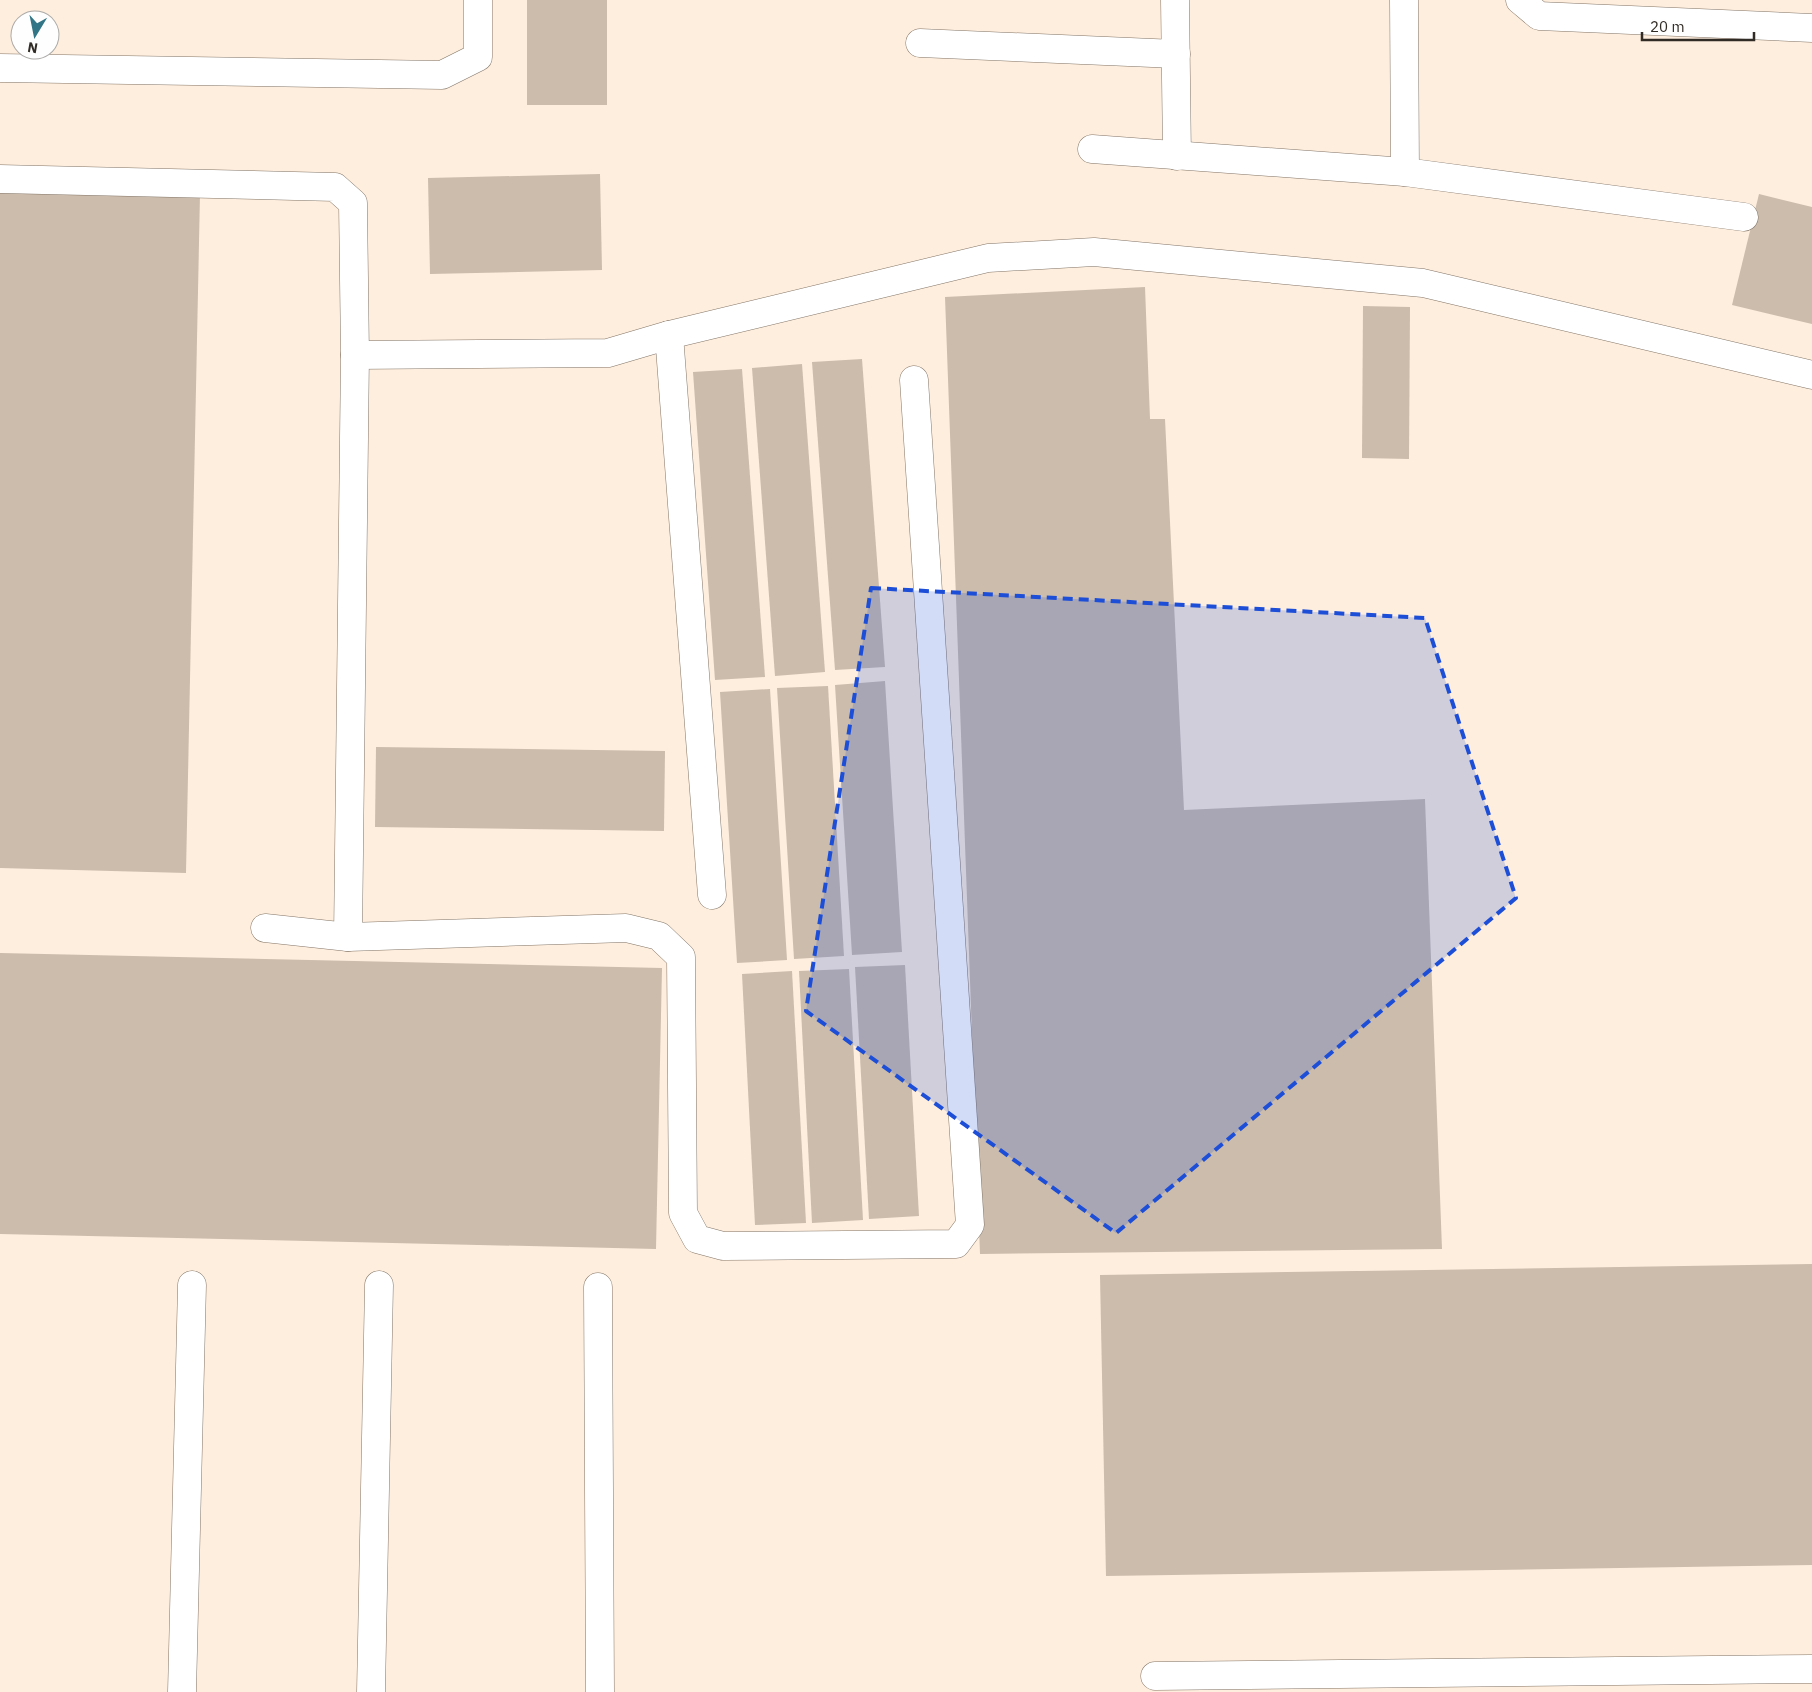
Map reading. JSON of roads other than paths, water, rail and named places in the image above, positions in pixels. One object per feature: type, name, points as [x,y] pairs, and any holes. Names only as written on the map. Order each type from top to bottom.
[{"type":"lane","points":[[0,68],[442,75],[478,57],[478,0]]},
{"type":"lane","points":[[1175,0],[1177,156]]},
{"type":"lane","points":[[1404,0],[1405,172]]},
{"type":"lane","points":[[1520,0],[1539,16],[1667,10],[1812,28]]},
{"type":"lane","points":[[920,43],[1176,54]]},
{"type":"lane","points":[[1092,149],[1405,172],[1744,217]]},
{"type":"lane","points":[[0,179],[335,187],[353,203],[355,355],[348,936]]},
{"type":"lane","points":[[355,355],[608,353],[669,335],[988,258],[1094,252],[1423,283],[1812,375]]},
{"type":"lane","points":[[669,335],[712,895]]},
{"type":"lane","points":[[265,928],[348,936],[626,928],[659,936],[681,957],[683,1213],[697,1239],[723,1246],[956,1244],[970,1225],[914,380]]},
{"type":"lane","points":[[182,1692],[192,1285]]},
{"type":"lane","points":[[371,1692],[379,1285]]},
{"type":"lane","points":[[598,1287],[600,1692]]},
{"type":"lane","points":[[1155,1676],[1812,1669]]}]
